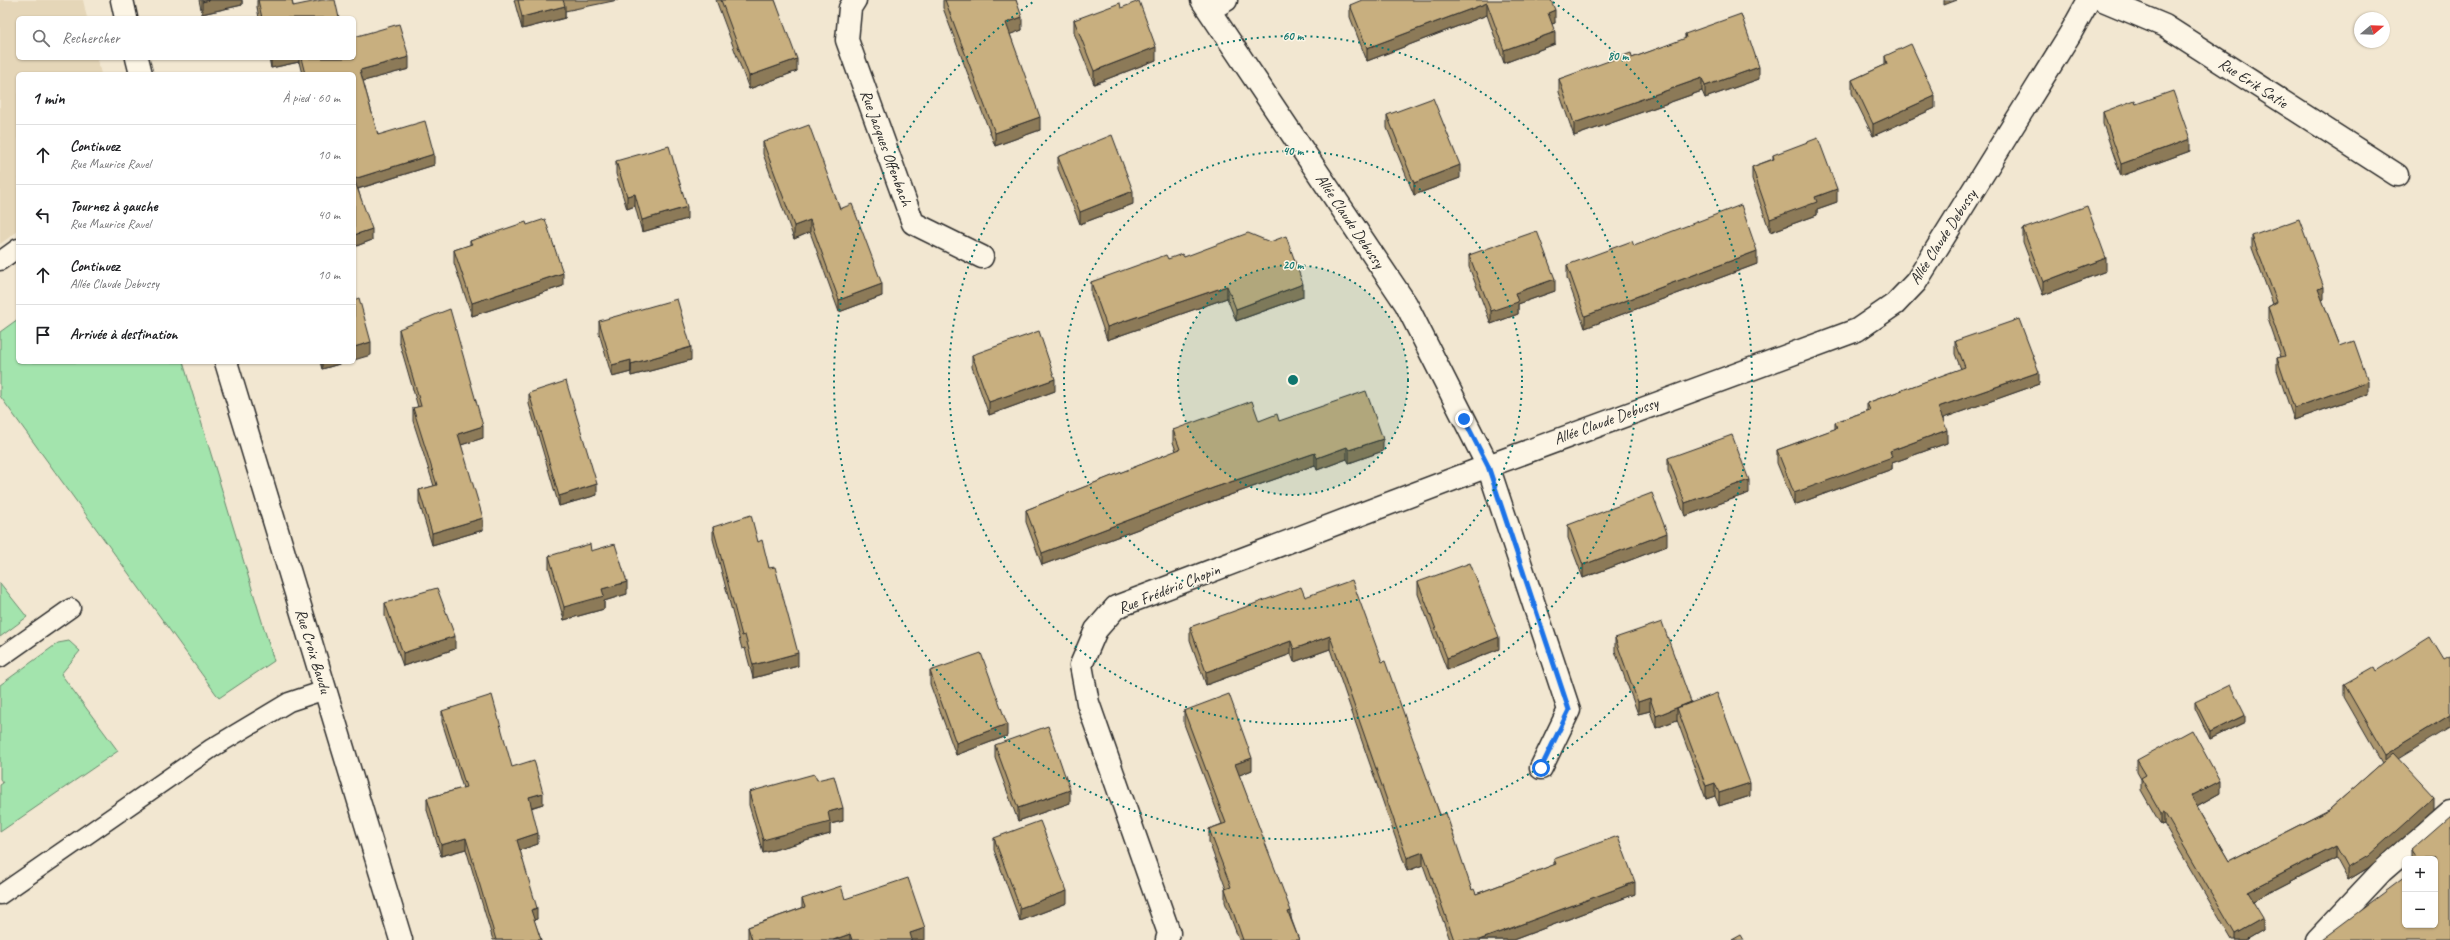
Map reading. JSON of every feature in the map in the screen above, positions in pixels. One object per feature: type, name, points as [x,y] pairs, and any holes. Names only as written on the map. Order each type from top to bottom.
[{"type":"street","points":[[122,0],[126,16]]},
{"type":"street","name":"Rue Jacques Offenbach","points":[[855,0],[850,8],[847,40],[912,223],[982,257]]},
{"type":"street","name":"Allée Claude Debussy","points":[[1212,3],[1406,304],[1488,466],[1857,330],[1895,304],[1916,282],[2070,34],[2088,0]]},
{"type":"street","name":"Rue Erik Satie","points":[[2103,0],[2165,26],[2397,175]]},
{"type":"street","points":[[138,60],[140,72]]},
{"type":"street","name":"Rue Croix Baudu","points":[[227,364],[401,940]]},
{"type":"street","points":[[1488,466],[1569,710],[1541,768]]},
{"type":"street","name":"Rue Frédéric Chopin","points":[[1167,940],[1169,934],[1088,704],[1081,665],[1096,630],[1116,607],[1488,466]]},
{"type":"street","points":[[2317,940],[2382,871],[2450,812]]},
{"type":"lane","points":[[0,261],[16,249]]},
{"type":"lane","points":[[0,658],[71,608]]},
{"type":"lane","points":[[0,895],[212,748],[289,702],[325,690]]},
{"type":"shaded area","points":[[0,0],[83,0],[87,16],[16,16],[16,60],[98,60],[100,72],[16,72],[16,232],[0,244]]},
{"type":"green space","points":[[16,320],[16,364],[184,364],[274,661],[219,698],[0,396],[0,332]]},
{"type":"green space","points":[[0,583],[27,617],[0,637]]},
{"type":"green space","points":[[69,641],[80,651],[61,674],[118,751],[0,832],[0,785],[3,783],[0,779],[0,685],[58,643]]},
{"type":"building","points":[[258,0],[292,0],[293,6],[322,0],[335,0],[339,16],[262,16]]},
{"type":"building","points":[[518,0],[563,0],[565,6],[522,17]]},
{"type":"building","points":[[721,0],[775,0],[797,59],[749,76]]},
{"type":"building","points":[[945,0],[1016,0],[1022,17],[1006,23],[1040,117],[995,133]]},
{"type":"building","points":[[1362,0],[1551,0],[1555,10],[1548,13],[1555,32],[1504,50],[1487,3],[1367,48],[1350,5]]},
{"type":"building","points":[[1139,1],[1156,47],[1094,71],[1074,20],[1120,3],[1121,8]]},
{"type":"building","points":[[1741,14],[1759,67],[1705,86],[1702,78],[1574,123],[1559,79],[1631,53],[1632,58],[1686,38],[1685,34]]},
{"type":"building","points":[[399,24],[409,57],[360,70],[378,135],[425,121],[434,154],[356,178],[356,72],[304,72],[302,60],[356,60],[356,36]]},
{"type":"building","points":[[1911,44],[1935,96],[1873,124],[1852,80],[1887,64],[1885,56]]},
{"type":"building","points":[[2173,91],[2190,139],[2121,164],[2103,112],[2135,100],[2136,104]]},
{"type":"building","points":[[1433,98],[1460,165],[1414,183],[1387,115]]},
{"type":"building","points":[[809,125],[840,209],[852,204],[882,284],[839,300],[810,220],[794,226],[763,142]]},
{"type":"building","points":[[1112,135],[1133,191],[1080,212],[1058,157]]},
{"type":"building","points":[[1818,138],[1837,189],[1815,197],[1817,202],[1770,219],[1752,167],[1774,159],[1773,155]]},
{"type":"building","points":[[669,146],[687,207],[642,220],[635,194],[627,196],[616,161]]},
{"type":"building","points":[[356,185],[372,229],[356,234]]},
{"type":"building","points":[[1741,205],[1757,251],[1585,316],[1567,265],[1632,241],[1634,246]]},
{"type":"building","points":[[2087,206],[2106,258],[2043,282],[2023,229]]},
{"type":"building","points":[[545,219],[563,273],[472,303],[454,250],[472,244],[470,241],[526,222],[527,225]]},
{"type":"building","points":[[2299,219],[2324,287],[2318,289],[2340,346],[2354,341],[2368,381],[2294,408],[2277,358],[2285,356],[2268,307],[2277,302],[2252,236]]},
{"type":"building","points":[[1537,231],[1555,279],[1515,293],[1518,302],[1491,311],[1469,255]]},
{"type":"building","points":[[1248,233],[1270,242],[1286,236],[1303,284],[1236,309],[1227,286],[1107,327],[1091,282],[1166,255],[1168,259],[1182,254],[1184,257]]},
{"type":"building","points":[[359,298],[371,342],[356,346],[356,299]]},
{"type":"building","points":[[677,299],[691,347],[631,364],[631,360],[612,365],[599,321]]},
{"type":"building","points":[[450,309],[483,426],[458,434],[483,518],[432,533],[419,490],[437,485],[413,408],[421,406],[399,329]]},
{"type":"building","points":[[2019,319],[2039,372],[1938,407],[1947,430],[1890,451],[1892,457],[1794,493],[1777,450],[1837,428],[1835,422],[1870,410],[1867,403],[1965,367],[1955,341]]},
{"type":"building","points":[[1039,331],[1055,379],[989,402],[972,355]]},
{"type":"building","points":[[566,381],[597,484],[559,496],[529,393]]},
{"type":"building","points":[[1366,391],[1383,439],[1349,450],[1347,447],[1317,458],[1315,453],[1213,488],[1042,553],[1026,510],[1180,449],[1173,430],[1252,401],[1259,421],[1277,414],[1279,421]]},
{"type":"building","points":[[1732,435],[1749,480],[1685,503],[1668,458]]},
{"type":"building","points":[[1652,493],[1667,533],[1583,565],[1568,525]]},
{"type":"building","points":[[751,515],[758,542],[762,540],[769,568],[775,567],[798,653],[753,665],[745,635],[742,636],[713,527]]},
{"type":"building","points":[[590,544],[591,551],[615,544],[627,582],[602,589],[604,596],[564,607],[549,556]]},
{"type":"building","points":[[1470,563],[1499,637],[1447,658],[1418,582]]},
{"type":"building","points":[[1352,580],[1382,662],[1385,661],[1440,815],[1446,813],[1472,890],[1474,889],[1476,894],[1556,864],[1554,859],[1618,836],[1635,882],[1479,940],[1454,940],[1423,852],[1407,858],[1330,636],[1294,649],[1291,641],[1206,672],[1190,627],[1301,587],[1305,597]]},
{"type":"building","points":[[437,588],[455,636],[403,653],[385,603]]},
{"type":"building","points":[[1662,622],[1691,702],[1656,716],[1650,698],[1638,702],[1615,638]]},
{"type":"building","points":[[2430,637],[2444,660],[2450,657],[2450,715],[2385,755],[2344,684],[2374,667],[2376,671]]},
{"type":"building","points":[[981,653],[1007,724],[956,743],[930,671]]},
{"type":"building","points":[[2230,685],[2245,715],[2210,732],[2195,702]]},
{"type":"building","points":[[1717,693],[1750,783],[1719,793],[1715,783],[1706,786],[1677,708]]},
{"type":"building","points":[[1229,694],[1252,758],[1235,764],[1291,911],[1288,912],[1299,940],[1243,940],[1225,889],[1231,887],[1209,829],[1226,823],[1184,711]]},
{"type":"building","points":[[492,695],[512,767],[534,760],[543,793],[529,797],[538,833],[517,840],[537,908],[531,910],[541,940],[496,940],[466,838],[441,845],[427,798],[466,787],[442,711]]},
{"type":"building","points":[[1048,726],[1070,790],[1018,808],[995,745]]},
{"type":"building","points":[[2192,730],[2220,781],[2191,796],[2229,861],[2329,810],[2393,753],[2434,797],[2368,856],[2348,868],[2336,846],[2247,892],[2263,918],[2235,934],[2164,812],[2161,813],[2141,778],[2146,775],[2137,760]]},
{"type":"building","points":[[814,774],[817,780],[834,776],[843,808],[828,812],[830,822],[763,840],[749,792]]},
{"type":"building","points":[[2450,816],[2450,940],[2321,940],[2402,879],[2402,928],[2438,928],[2438,856],[2415,856],[2411,850]]},
{"type":"building","points":[[1040,821],[1067,891],[1020,908],[994,838]]},
{"type":"building","points":[[908,878],[925,928],[910,933],[912,940],[852,940],[850,934],[833,940],[752,940],[748,927],[805,907],[802,899],[841,886],[845,899]]},
{"type":"building","points":[[1741,935],[1744,940],[1732,940]]},
{"type":"route","points":[[1464,419],[1488,466],[1569,710],[1541,768]]}]
